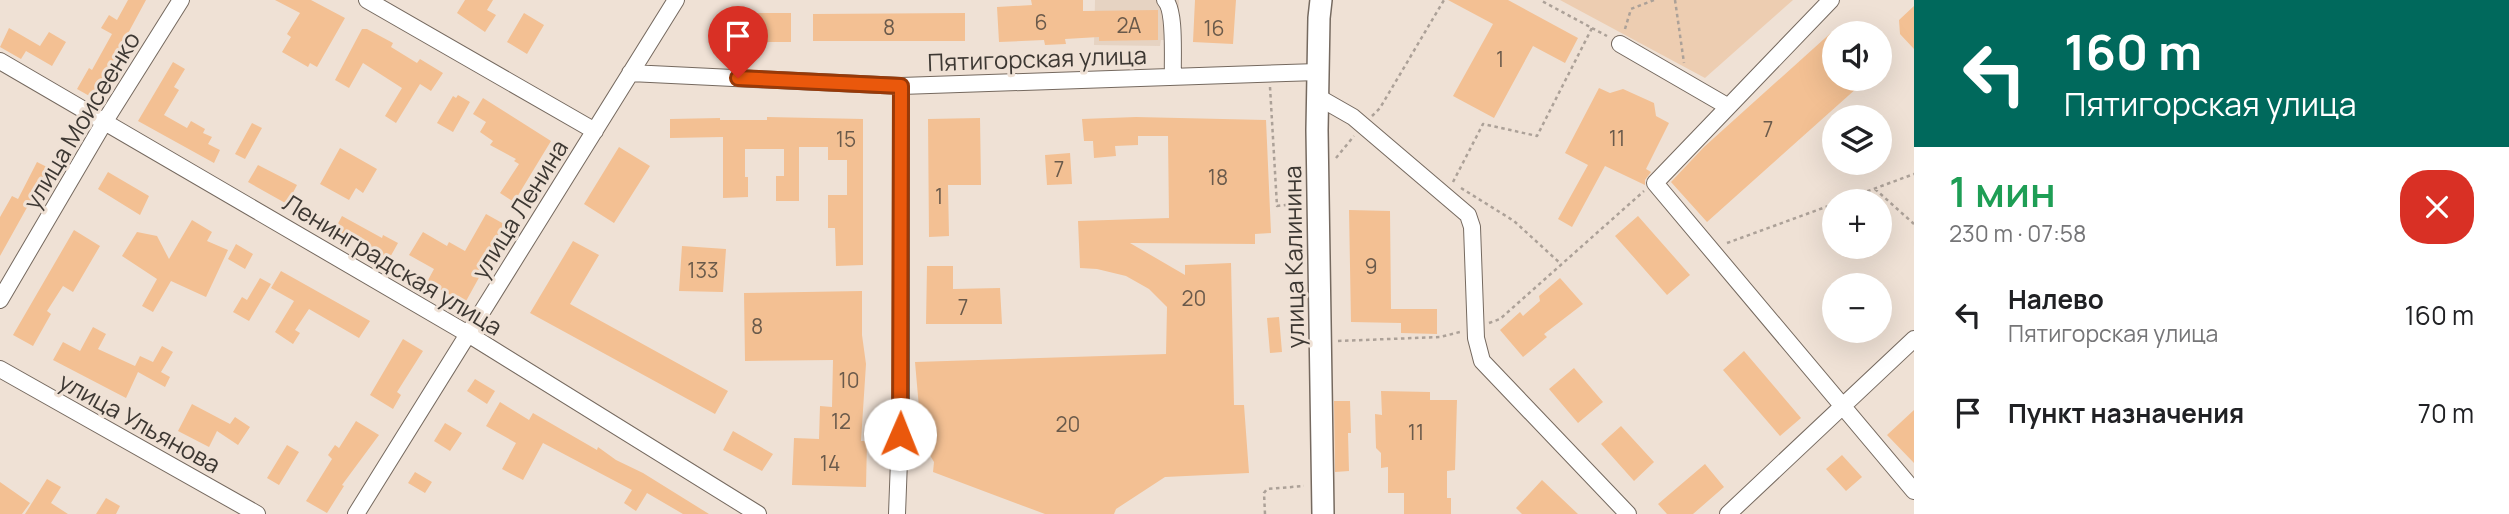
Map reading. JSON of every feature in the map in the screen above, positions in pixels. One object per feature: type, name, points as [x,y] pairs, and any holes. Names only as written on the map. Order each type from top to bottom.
[{"type":"main road","name":"улица Калинина","points":[[1321,0],[1318,97],[1323,514]]},
{"type":"street","name":"улица Моисеенко","points":[[0,300],[105,121],[181,0]]},
{"type":"street","points":[[367,0],[595,131]]},
{"type":"street","name":"улица Ленина","points":[[356,514],[676,0]]},
{"type":"street","points":[[1166,0],[1170,4],[1172,18],[1173,77]]},
{"type":"street","points":[[1831,0],[1656,183],[1914,491]]},
{"type":"street","points":[[1620,44],[1727,106]]},
{"type":"street","name":"Ленинградская улица","points":[[0,61],[468,334],[758,514]]},
{"type":"street","name":"Пятигорская улица","points":[[630,73],[901,86],[1318,72]]},
{"type":"street","points":[[897,514],[902,340],[901,86]]},
{"type":"street","points":[[1318,97],[1353,117],[1449,189],[1468,215],[1472,227],[1475,328],[1482,361],[1628,514]]},
{"type":"street","points":[[1728,514],[1914,339]]},
{"type":"street","name":"улица Ульянова","points":[[0,369],[257,514]]},
{"type":"path","points":[[1540,0],[1592,28],[1537,136],[1483,124],[1449,189],[1514,220],[1561,264]]},
{"type":"path","points":[[1620,44],[1631,9],[1654,0]]},
{"type":"path","points":[[1675,0],[1687,83]]},
{"type":"path","points":[[1875,189],[1914,174]]},
{"type":"path","points":[[1320,342],[1440,337],[1500,318],[1636,196],[1656,183]]},
{"type":"path","points":[[1892,204],[1914,224]]},
{"type":"path","points":[[1711,249],[1822,208]]},
{"type":"path","points":[[1265,514],[1264,493],[1267,489],[1322,485]]},
{"type":"shaded area","points":[[1095,0],[1179,0],[1179,40],[1161,40],[1160,46],[1094,45]]},
{"type":"shaded area","points":[[1560,0],[1793,0],[1705,78]]},
{"type":"building","points":[[128,0],[146,0],[93,98],[77,89],[89,68],[92,70],[112,34],[101,28],[109,15],[117,20]]},
{"type":"building","points":[[275,0],[311,0],[345,18],[317,67],[310,63],[308,67],[282,52],[291,37],[287,34],[300,13]]},
{"type":"building","points":[[465,0],[493,0],[487,10],[496,15],[485,32],[457,13]]},
{"type":"building","points":[[1031,0],[1083,0],[1083,11],[1158,10],[1158,40],[1099,41],[1099,37],[1065,39],[1066,44],[1045,45],[1044,40],[999,42],[997,7],[1032,5]]},
{"type":"building","points":[[1195,0],[1236,0],[1233,44],[1193,42]]},
{"type":"building","points":[[1448,0],[1508,0],[1578,38],[1565,63],[1533,46],[1494,118],[1453,96],[1493,24]]},
{"type":"building","points":[[1914,6],[1914,49],[1900,34],[1899,20]]},
{"type":"building","points":[[524,13],[544,25],[527,54],[507,42]]},
{"type":"building","points":[[748,13],[791,13],[791,42],[749,42]]},
{"type":"building","points":[[965,13],[965,41],[813,41],[813,14]]},
{"type":"building","points":[[9,28],[40,46],[49,32],[66,42],[52,66],[26,51],[21,59],[0,47]]},
{"type":"building","points":[[362,29],[393,43],[391,47],[417,63],[420,59],[443,73],[431,91],[420,84],[396,123],[385,116],[402,88],[363,63],[349,88],[335,80]]},
{"type":"building","points":[[1822,41],[1822,91],[1854,91],[1838,105],[1822,105],[1822,119],[1707,222],[1671,182],[1704,147]]},
{"type":"building","points":[[173,62],[185,69],[174,87],[179,90],[164,115],[187,128],[191,121],[205,129],[203,133],[212,137],[208,144],[220,150],[214,163],[138,121]]},
{"type":"building","points":[[1599,88],[1610,93],[1623,89],[1654,103],[1656,116],[1669,123],[1646,169],[1651,172],[1645,185],[1605,166],[1572,227],[1558,219],[1588,165],[1565,153]]},
{"type":"building","points":[[458,95],[470,102],[453,132],[437,123],[453,96],[456,98]]},
{"type":"building","points":[[483,98],[551,141],[514,202],[500,193],[519,164],[514,161],[516,159],[490,145],[493,141],[480,132],[486,122],[473,114]]},
{"type":"building","points":[[767,117],[863,119],[863,265],[836,266],[835,228],[828,228],[828,195],[847,195],[847,160],[828,160],[828,147],[799,147],[799,201],[776,201],[776,176],[784,176],[784,149],[745,149],[748,197],[723,198],[723,137],[670,138],[670,119],[767,120]]},
{"type":"building","points":[[1136,117],[1266,120],[1271,233],[1255,234],[1255,244],[1130,243],[1185,275],[1185,265],[1231,263],[1234,405],[1244,405],[1249,473],[1165,477],[1116,509],[1114,514],[1045,514],[933,472],[934,462],[922,442],[915,362],[1166,354],[1167,307],[1149,289],[1126,276],[1080,268],[1078,221],[1169,218],[1168,136],[1138,136],[1138,145],[1115,146],[1116,156],[1094,158],[1093,141],[1084,141],[1082,119]]},
{"type":"building","points":[[980,118],[981,185],[948,185],[949,236],[929,237],[928,119]]},
{"type":"building","points":[[252,123],[262,128],[245,159],[235,154]]},
{"type":"building","points":[[619,147],[650,166],[614,223],[584,204]]},
{"type":"building","points":[[340,148],[377,169],[363,193],[356,188],[349,200],[320,184]]},
{"type":"building","points":[[1070,153],[1072,184],[1047,185],[1045,155]]},
{"type":"building","points":[[37,162],[49,168],[0,256],[0,217],[12,196],[18,199]]},
{"type":"building","points":[[258,165],[297,185],[287,204],[248,182]]},
{"type":"building","points":[[108,172],[149,196],[140,215],[98,189]]},
{"type":"building","points":[[1349,210],[1390,211],[1391,309],[1437,309],[1437,334],[1401,333],[1401,323],[1351,322]]},
{"type":"building","points":[[486,214],[504,224],[465,303],[427,282],[434,269],[409,255],[423,232],[447,246],[449,242],[465,251]]},
{"type":"building","points":[[342,216],[382,238],[383,235],[398,243],[388,261],[335,229]]},
{"type":"building","points":[[1638,216],[1690,275],[1667,295],[1615,236]]},
{"type":"building","points":[[192,220],[212,232],[207,241],[228,250],[206,297],[171,281],[153,312],[142,306],[157,279],[122,256],[137,232],[157,236],[169,259]]},
{"type":"building","points":[[74,230],[100,246],[73,292],[63,286],[47,311],[51,314],[33,346],[13,335]]},
{"type":"building","points":[[573,241],[599,255],[570,304],[728,391],[715,414],[530,313]]},
{"type":"building","points":[[236,244],[253,254],[245,269],[228,259]]},
{"type":"building","points":[[682,246],[726,249],[723,292],[679,291]]},
{"type":"building","points":[[927,266],[953,266],[953,289],[1000,288],[1002,324],[926,324]]},
{"type":"building","points":[[281,271],[370,321],[359,338],[309,309],[295,330],[300,333],[293,344],[275,332],[294,301],[271,288]]},
{"type":"building","points":[[260,278],[271,284],[249,321],[233,312],[242,297],[247,300]]},
{"type":"building","points":[[1560,278],[1583,304],[1544,334],[1547,337],[1523,357],[1500,330],[1520,312],[1523,316],[1540,301],[1539,296]]},
{"type":"building","points":[[862,291],[862,335],[866,364],[861,441],[867,441],[866,487],[792,485],[794,438],[819,439],[820,406],[832,407],[833,360],[745,361],[744,293]]},
{"type":"building","points":[[1279,317],[1282,352],[1270,353],[1267,318]]},
{"type":"building","points":[[93,327],[106,334],[98,349],[135,366],[140,356],[153,362],[162,346],[173,352],[161,372],[170,377],[165,387],[138,372],[126,398],[53,360],[63,342],[80,351]]},
{"type":"building","points":[[403,339],[423,351],[397,392],[401,395],[393,409],[370,395]]},
{"type":"building","points":[[1744,351],[1801,418],[1780,436],[1723,370]]},
{"type":"building","points":[[1574,368],[1603,402],[1578,423],[1549,389]]},
{"type":"building","points":[[475,379],[495,391],[487,404],[467,391]]},
{"type":"building","points":[[1381,391],[1430,392],[1430,400],[1457,400],[1455,470],[1447,471],[1447,498],[1451,498],[1451,514],[1404,514],[1404,493],[1388,493],[1388,467],[1381,468],[1381,453],[1376,448],[1375,414],[1382,415]]},
{"type":"building","points":[[1334,401],[1350,401],[1349,471],[1335,472]]},
{"type":"building","points":[[500,402],[529,420],[533,413],[597,450],[598,447],[709,514],[683,514],[647,493],[636,511],[624,503],[632,490],[543,443],[523,480],[502,469],[516,443],[486,426]]},
{"type":"building","points":[[192,404],[230,424],[235,417],[250,427],[238,445],[217,431],[209,447],[178,431]]},
{"type":"building","points":[[1914,410],[1914,463],[1887,435]]},
{"type":"building","points":[[356,421],[379,435],[342,485],[344,486],[327,513],[306,501],[332,459],[328,455],[335,445],[339,448]]},
{"type":"building","points":[[445,423],[462,433],[450,451],[434,441]]},
{"type":"building","points":[[1621,426],[1654,462],[1634,481],[1601,444]]},
{"type":"building","points":[[733,431],[773,454],[762,471],[723,450]]},
{"type":"building","points":[[287,445],[299,452],[279,485],[267,478]]},
{"type":"building","points":[[1842,455],[1862,477],[1846,491],[1826,469]]},
{"type":"building","points":[[1705,464],[1724,487],[1693,514],[1667,514],[1658,504]]},
{"type":"building","points":[[415,472],[432,482],[425,493],[408,483]]},
{"type":"building","points":[[47,479],[61,487],[51,503],[68,514],[25,514]]},
{"type":"building","points":[[1542,480],[1578,514],[1522,514],[1516,508]]},
{"type":"building","points":[[0,482],[30,503],[22,514],[0,514]]},
{"type":"building","points":[[106,498],[120,506],[116,514],[96,514]]},
{"type":"route","points":[[738,78],[901,86],[900,434]]}]
